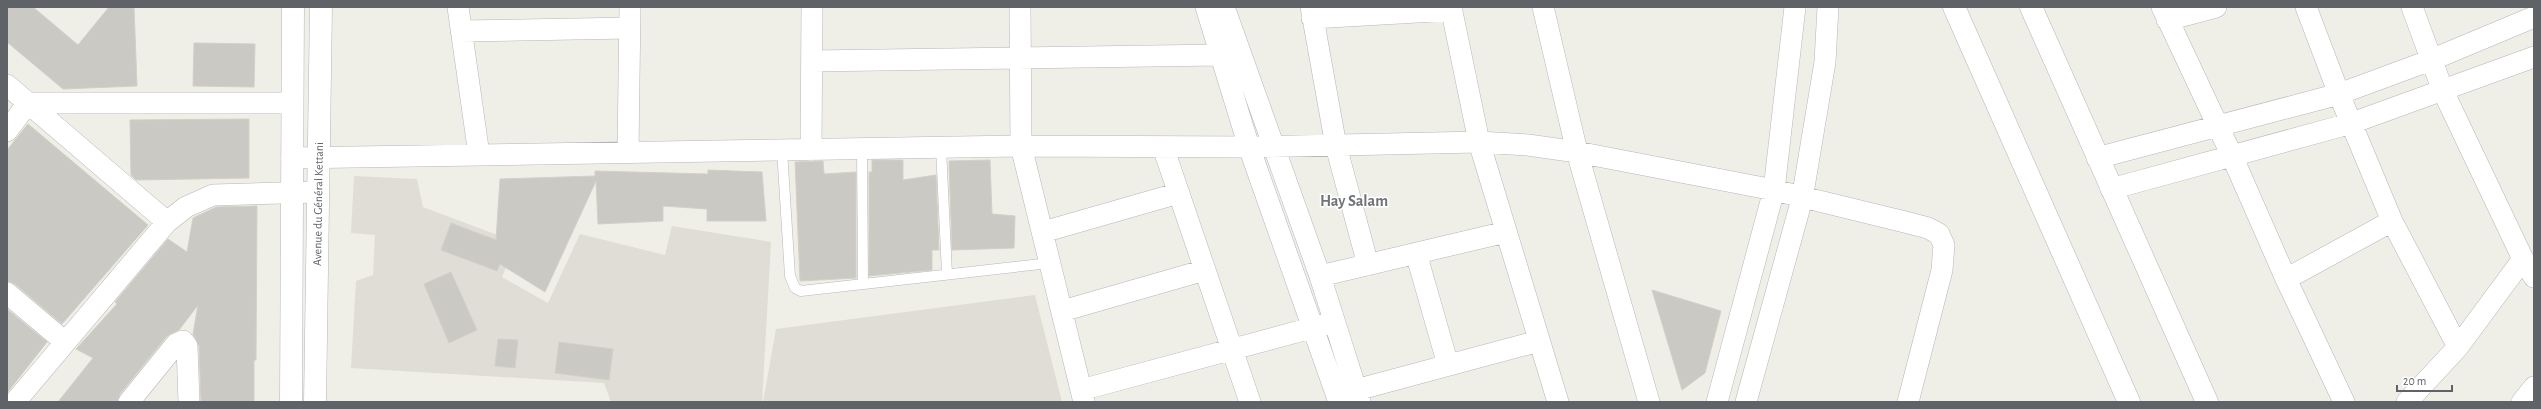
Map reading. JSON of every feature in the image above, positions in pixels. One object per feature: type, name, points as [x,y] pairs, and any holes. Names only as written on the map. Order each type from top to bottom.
[{"type":"street","name":"Avenue du Général Kettani","points":[[291,402],[293,7]]},
{"type":"street","name":"Avenue du Général Kettani","points":[[315,402],[321,7]]},
{"type":"street","points":[[458,7],[479,155]]},
{"type":"street","points":[[628,152],[630,7]]},
{"type":"street","points":[[811,150],[812,7]]},
{"type":"street","points":[[1020,7],[1021,146],[1083,396],[1232,350],[1335,322]]},
{"type":"street","points":[[1206,7],[1249,147],[1339,402]]},
{"type":"street","points":[[1224,7],[1320,276],[1358,396],[1448,365],[1539,341]]},
{"type":"street","points":[[1543,7],[1577,152],[1649,402]]},
{"type":"street","points":[[1718,402],[1774,190],[1795,7]]},
{"type":"street","points":[[1746,402],[1802,199],[1825,62],[1828,7]]},
{"type":"street","points":[[1954,7],[2129,402]]},
{"type":"street","points":[[2031,7],[2206,402]]},
{"type":"street","points":[[2216,7],[2165,14],[2232,156],[2286,279],[2344,402]]},
{"type":"street","points":[[2306,7],[2339,94],[2392,221],[2458,347]]},
{"type":"street","points":[[2412,7],[2444,91],[2523,260],[2534,277]]},
{"type":"street","points":[[1368,265],[1336,146],[1311,13],[1452,9],[1479,142],[1558,402]]},
{"type":"street","points":[[2097,158],[2339,94],[2431,60],[2534,17]]},
{"type":"street","points":[[461,31],[630,28]]},
{"type":"street","points":[[812,61],[1220,55]]},
{"type":"street","points":[[2111,189],[2352,123],[2444,91],[2534,57]]},
{"type":"street","points":[[7,85],[166,222]]},
{"type":"street","points":[[28,103],[292,103]]},
{"type":"street","points":[[7,131],[28,103]]},
{"type":"street","points":[[292,158],[1021,146],[1273,147],[1479,142],[1528,145],[1577,152],[1774,190],[1802,199],[1928,228],[1942,239],[1944,245],[1942,270],[1908,402]]},
{"type":"street","points":[[1163,147],[1250,402]]},
{"type":"street","points":[[15,402],[166,222],[186,207],[213,195],[318,192]]},
{"type":"street","points":[[1043,232],[1179,193]]},
{"type":"street","points":[[2286,279],[2392,221]]},
{"type":"street","points":[[1320,276],[1506,232]]},
{"type":"street","points":[[1416,253],[1448,365]]},
{"type":"street","points":[[2407,402],[2458,347],[2523,260]]},
{"type":"street","points":[[1062,311],[1205,270]]},
{"type":"street","points":[[7,293],[65,342]]},
{"type":"street","points":[[129,402],[172,348],[183,341],[187,346],[189,402]]},
{"type":"street","points":[[2522,402],[2534,387]]},
{"type":"lane","points":[[941,148],[947,274]]},
{"type":"lane","points":[[862,149],[863,283]]},
{"type":"lane","points":[[782,150],[790,276],[795,288],[801,291],[1050,263]]},
{"type":"shaded area","points":[[354,176],[417,179],[423,207],[516,242],[502,277],[548,303],[580,234],[665,255],[672,226],[771,242],[762,402],[611,402],[604,383],[351,368],[356,281],[373,275],[375,235],[351,233]]},
{"type":"shaded area","points":[[1035,295],[1062,402],[763,402],[776,329]]},
{"type":"building","points":[[7,7],[33,7],[78,45],[109,7],[134,7],[137,86],[63,89],[7,42]]},
{"type":"building","points":[[194,43],[255,44],[254,87],[193,86]]},
{"type":"building","points":[[249,119],[249,178],[136,180],[131,175],[130,120]]},
{"type":"building","points":[[28,124],[148,225],[62,324],[15,284],[7,281],[7,150]]},
{"type":"building","points":[[872,160],[903,160],[903,180],[936,175],[939,250],[932,250],[932,270],[869,276],[869,172],[872,172]]},
{"type":"building","points":[[990,160],[992,214],[1015,216],[1014,248],[952,250],[949,161]]},
{"type":"building","points":[[823,161],[824,174],[856,172],[856,278],[800,281],[795,162]]},
{"type":"building","points":[[708,170],[762,172],[766,221],[707,221],[707,209],[663,206],[663,221],[598,224],[596,181],[545,292],[500,264],[497,271],[441,250],[451,223],[496,240],[500,179],[595,176],[595,171],[708,174]]},
{"type":"building","points":[[257,206],[256,360],[254,360],[254,402],[201,402],[199,346],[193,334],[198,305],[179,330],[167,336],[120,394],[117,402],[58,402],[93,358],[76,349],[117,304],[115,302],[168,239],[187,252],[193,218],[216,207]]},
{"type":"building","points":[[451,272],[477,330],[449,343],[424,284]]},
{"type":"building","points":[[1652,290],[1721,311],[1705,373],[1682,390]]},
{"type":"building","points":[[7,309],[47,342],[7,393]]},
{"type":"building","points":[[498,339],[518,340],[515,368],[495,366]]},
{"type":"building","points":[[559,342],[613,349],[609,380],[555,373]]},
{"type":"district","name":"Hay Salam","points":[[1354,201]]}]
